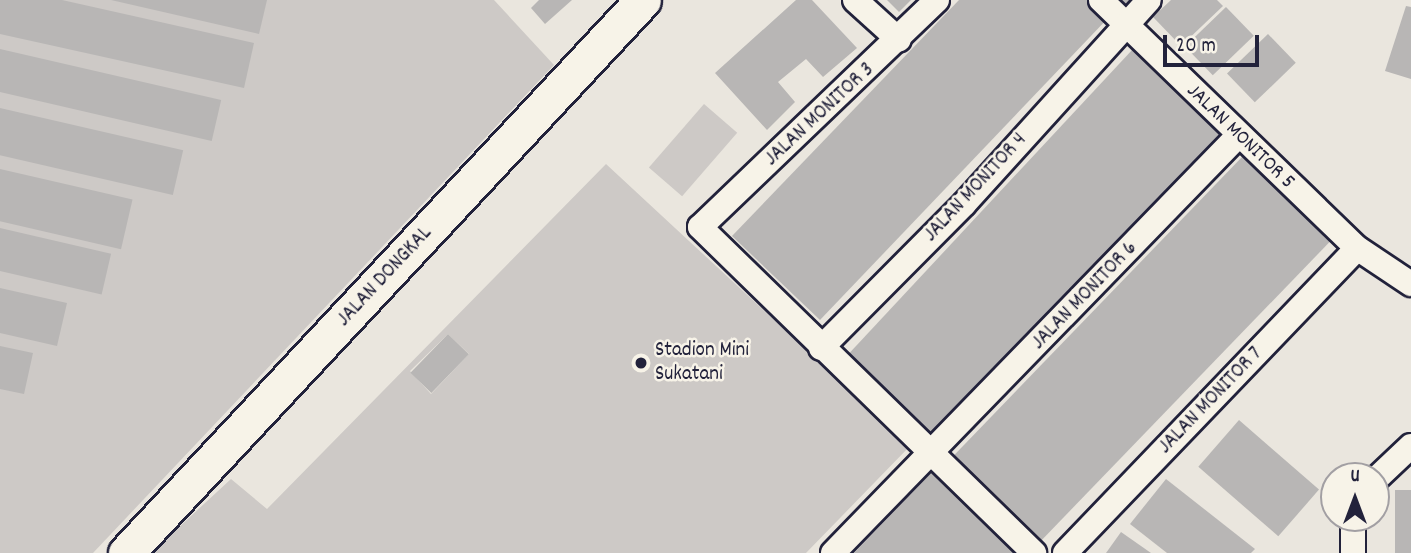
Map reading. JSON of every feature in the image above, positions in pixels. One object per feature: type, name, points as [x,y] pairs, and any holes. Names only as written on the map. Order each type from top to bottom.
[{"type":"street","name":"JALAN DONGKAL","points":[[126,553],[643,0]]},
{"type":"street","points":[[855,0],[899,40]]},
{"type":"street","name":"JALAN MONITOR 3","points":[[821,348],[700,227],[899,40],[937,0]]},
{"type":"street","name":"JALAN MONITOR 5","points":[[1101,0],[1237,137],[1357,248],[1411,284]]},
{"type":"street","name":"JALAN MONITOR 4","points":[[821,348],[964,204],[1149,0]]},
{"type":"street","name":"JALAN MONITOR 6","points":[[932,456],[1237,137]]},
{"type":"street","name":"JALAN MONITOR 7","points":[[1065,553],[1357,248]]},
{"type":"street","points":[[821,348],[1034,553]]},
{"type":"street","points":[[1390,466],[1411,446]]},
{"type":"street","points":[[833,553],[932,456]]},
{"type":"street","points":[[1353,532],[1353,553]]},
{"type":"shaded area","points":[[0,0],[494,0],[554,65],[93,553],[0,553]]},
{"type":"shaded area","points":[[704,104],[737,133],[682,196],[649,167]]},
{"type":"shaded area","name":"Stadion Mini Sukatani","points":[[606,164],[910,446],[806,553],[151,553],[231,479],[267,509]],"holes":[[[448,334],[469,354],[431,394],[410,371]]]},
{"type":"building","points":[[0,0],[62,0],[254,43],[244,88],[0,34]]},
{"type":"building","points":[[111,0],[267,0],[259,34]]},
{"type":"building","points":[[539,0],[572,0],[545,24],[531,8]]},
{"type":"building","points":[[796,0],[812,0],[857,48],[823,77],[806,59],[778,82],[795,102],[767,130],[715,73]]},
{"type":"building","points":[[887,0],[911,0],[899,12]]},
{"type":"building","points":[[959,0],[1093,0],[1110,16],[820,320],[732,236]]},
{"type":"building","points":[[1114,0],[1134,0],[1124,9]]},
{"type":"building","points":[[1171,0],[1217,0],[1223,6],[1181,46],[1153,17]]},
{"type":"building","points":[[1406,6],[1411,7],[1411,79],[1385,71]]},
{"type":"building","points":[[1226,7],[1254,36],[1213,75],[1185,47]]},
{"type":"building","points":[[1268,34],[1296,63],[1255,102],[1227,74]]},
{"type":"building","points":[[0,49],[221,100],[212,141],[0,92]]},
{"type":"building","points":[[1133,49],[1222,132],[931,444],[842,361]]},
{"type":"building","points":[[0,108],[183,150],[173,195],[0,155]]},
{"type":"building","points":[[1243,156],[1331,241],[1035,547],[947,462]]},
{"type":"building","points":[[0,169],[133,200],[121,249],[0,221]]},
{"type":"building","points":[[0,228],[111,254],[102,295],[0,271]]},
{"type":"building","points":[[0,288],[67,303],[57,346],[0,333]]},
{"type":"building","points":[[448,334],[469,354],[431,393],[410,373]]},
{"type":"building","points":[[0,346],[33,353],[24,394],[0,389]]},
{"type":"building","points":[[1239,420],[1319,490],[1278,536],[1198,467]]},
{"type":"building","points":[[935,469],[1023,553],[854,553]]},
{"type":"building","points":[[1166,479],[1255,549],[1251,553],[1167,553],[1130,524]]},
{"type":"building","points":[[1395,490],[1411,490],[1411,553],[1395,553]]},
{"type":"building","points":[[1121,532],[1151,553],[1106,553]]},
{"type":"place","name":"Stadion Mini Sukatani","points":[[641,363]]}]
